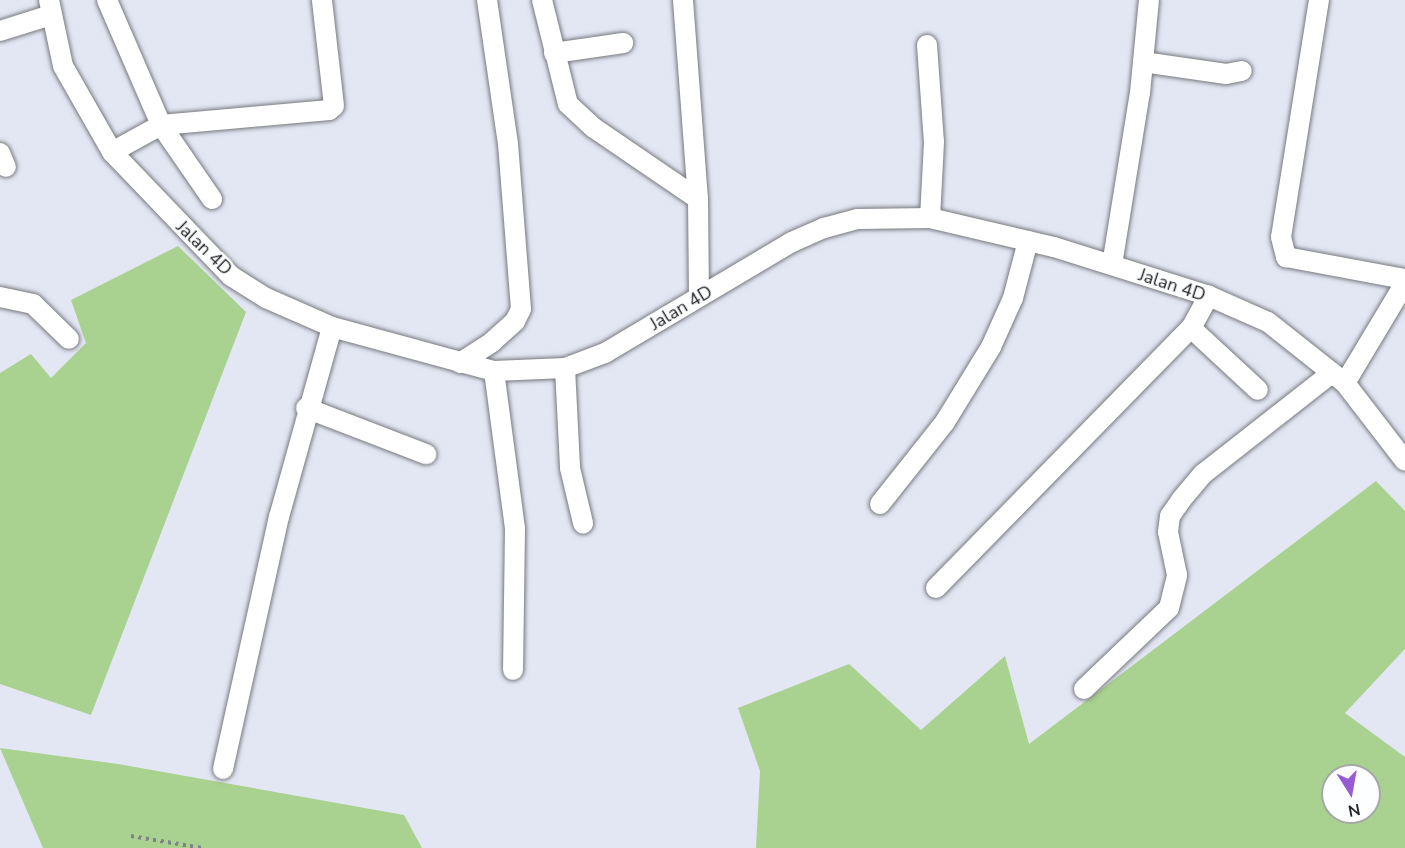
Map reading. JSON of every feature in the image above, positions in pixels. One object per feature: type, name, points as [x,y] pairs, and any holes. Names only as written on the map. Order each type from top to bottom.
[{"type":"street","points":[[107,0],[161,125],[212,199]]},
{"type":"street","points":[[112,152],[161,125],[329,110],[334,106],[322,0]]},
{"type":"street","points":[[460,363],[492,342],[516,321],[521,309],[507,144],[488,0]]},
{"type":"street","points":[[542,0],[568,104],[594,128],[698,199]]},
{"type":"street","points":[[683,0],[698,199],[699,297]]},
{"type":"street","points":[[1112,266],[1143,62],[1149,0]]},
{"type":"street","points":[[1319,0],[1281,237],[1286,258],[1405,279]]},
{"type":"street","points":[[0,31],[50,7]]},
{"type":"street","name":"Jalan 4D","points":[[50,7],[63,66],[112,152],[231,276],[266,298],[332,327],[494,371],[565,368],[604,353],[824,228],[858,219],[930,218],[1028,241],[1112,266],[1209,296],[1268,322],[1339,378],[1405,461]]},
{"type":"street","points":[[554,53],[623,43]]},
{"type":"street","points":[[927,45],[934,142],[930,218]]},
{"type":"street","points":[[1143,62],[1226,74],[1242,71]]},
{"type":"street","points":[[880,504],[945,422],[991,347],[1013,298],[1028,241]]},
{"type":"street","points":[[1084,689],[1169,608],[1177,575],[1168,532],[1170,516],[1180,501],[1203,474],[1339,378],[1405,283]]},
{"type":"street","points":[[936,588],[1191,328],[1209,296]]},
{"type":"street","points":[[0,297],[33,304],[69,339]]},
{"type":"street","points":[[223,769],[306,408],[332,327]]},
{"type":"street","points":[[1191,328],[1258,390]]},
{"type":"street","points":[[565,368],[570,468],[583,523]]},
{"type":"street","points":[[494,371],[515,529],[513,670]]},
{"type":"street","points":[[306,408],[426,454]]},
{"type":"path","points":[[131,836],[202,848]]},
{"type":"shaded area","points":[[0,0],[1405,0],[1405,848],[0,848]]},
{"type":"green space","points":[[178,246],[246,312],[91,715],[0,684],[0,373],[31,354],[51,378],[86,343],[71,300]]},
{"type":"green space","points":[[1376,481],[1405,511],[1405,649],[1345,713],[1405,757],[1405,848],[756,848],[760,771],[738,708],[849,664],[921,730],[1005,656],[1029,744]]},
{"type":"green space","points":[[0,748],[118,764],[404,815],[422,848],[43,848]]}]
